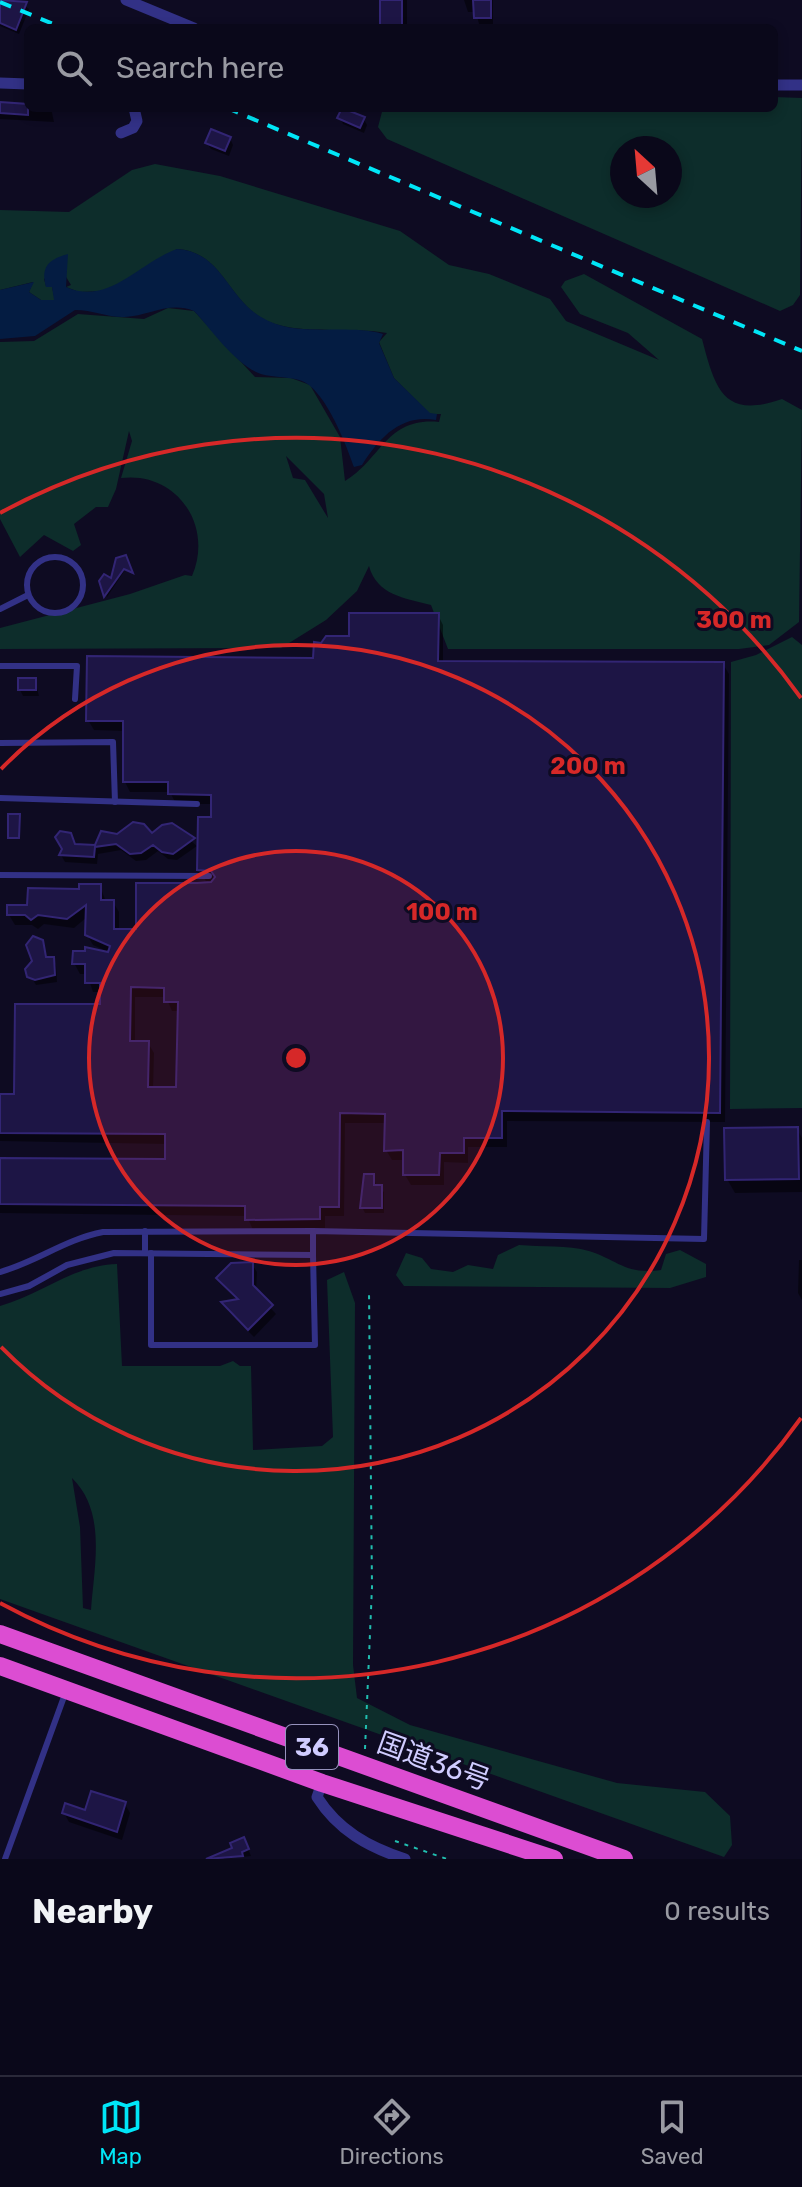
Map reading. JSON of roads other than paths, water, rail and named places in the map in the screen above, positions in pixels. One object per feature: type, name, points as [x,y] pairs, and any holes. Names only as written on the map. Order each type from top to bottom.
[{"type":"highway","name":"国道36号","points":[[0,1634],[624,1859]]},
{"type":"highway","name":"国道36号","points":[[2,1672],[66,1690],[322,1783],[554,1859]]},
{"type":"street","points":[[126,0],[184,24]]},
{"type":"street","points":[[0,83],[24,84]]},
{"type":"street","points":[[778,85],[802,85]]},
{"type":"street","points":[[121,133],[133,128],[137,121],[135,112]]},
{"type":"street","points":[[322,1783],[317,1797],[329,1816],[361,1841],[405,1859]]},
{"type":"lane","points":[[45,558],[63,558],[78,568],[82,576],[81,596],[76,604],[59,613],[40,610],[28,595],[31,569],[45,558]]},
{"type":"lane","points":[[0,609],[28,595]]},
{"type":"lane","points":[[0,666],[77,666],[75,699]]},
{"type":"lane","points":[[0,743],[113,742],[115,802]]},
{"type":"lane","points":[[0,798],[197,804]]},
{"type":"lane","points":[[0,875],[209,876]]},
{"type":"lane","points":[[0,1272],[25,1265],[81,1236],[145,1231],[313,1231],[704,1239],[707,1122]]},
{"type":"lane","points":[[145,1231],[151,1345],[315,1345],[313,1231]]},
{"type":"lane","points":[[0,1294],[29,1286],[67,1265],[114,1253],[313,1255]]},
{"type":"lane","points":[[5,1859],[66,1690]]},
{"type":"water","points":[[177,249],[204,258],[249,308],[274,324],[383,334],[379,343],[394,378],[430,413],[437,414],[436,420],[402,424],[376,445],[362,465],[354,467],[333,417],[317,393],[299,380],[261,374],[247,366],[230,352],[194,311],[185,308],[168,308],[125,317],[75,310],[35,336],[0,339],[0,290],[34,282],[29,292],[41,300],[54,300],[52,287],[46,287],[44,274],[48,264],[56,258],[68,254],[66,287],[96,291],[110,287]]},
{"type":"railway","points":[[0,2],[53,24]]},
{"type":"railway","points":[[236,112],[802,351]]}]
